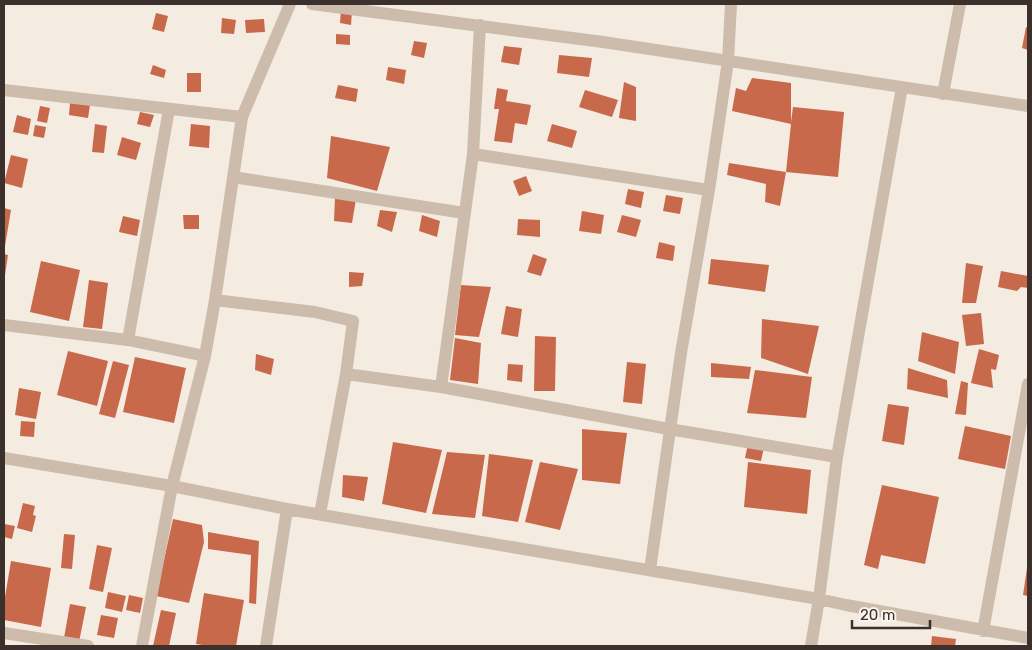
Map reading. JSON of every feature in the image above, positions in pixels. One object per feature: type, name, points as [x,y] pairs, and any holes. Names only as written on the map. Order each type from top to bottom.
[{"type":"street","points":[[142,646],[172,486],[204,356],[215,300],[242,117],[290,4]]},
{"type":"street","points":[[312,4],[480,25],[1028,106]]},
{"type":"street","points":[[650,570],[669,429],[728,61],[731,4]]},
{"type":"street","points":[[943,94],[960,4]]},
{"type":"street","points":[[441,387],[472,154],[480,25]]},
{"type":"street","points":[[811,646],[819,599],[837,457],[902,87]]},
{"type":"street","points":[[4,90],[242,117]]},
{"type":"street","points":[[128,340],[169,109]]},
{"type":"street","points":[[472,154],[708,190]]},
{"type":"street","points":[[233,177],[464,213]]},
{"type":"street","points":[[215,300],[315,312],[354,321],[320,514]]},
{"type":"street","points":[[4,324],[128,340],[204,356]]},
{"type":"street","points":[[346,374],[441,387],[669,429],[837,457]]},
{"type":"street","points":[[983,631],[1028,384]]},
{"type":"street","points":[[4,458],[819,599],[1028,638]]},
{"type":"street","points":[[266,646],[287,508]]},
{"type":"street","points":[[4,633],[88,646]]},
{"type":"building","points":[[341,10],[352,11],[351,25],[340,23]]},
{"type":"building","points":[[156,13],[168,16],[164,32],[152,29]]},
{"type":"building","points":[[222,18],[236,20],[234,34],[221,33]]},
{"type":"building","points":[[264,19],[265,32],[246,33],[245,20]]},
{"type":"building","points":[[1026,27],[1028,28],[1028,50],[1022,48]]},
{"type":"building","points":[[336,34],[350,35],[350,45],[336,44]]},
{"type":"building","points":[[414,41],[427,43],[424,58],[411,55]]},
{"type":"building","points":[[504,46],[522,48],[519,65],[501,62]]},
{"type":"building","points":[[559,55],[592,58],[589,77],[557,73]]},
{"type":"building","points":[[153,65],[166,70],[164,78],[150,74]]},
{"type":"building","points":[[388,67],[406,70],[404,84],[386,80]]},
{"type":"building","points":[[187,73],[201,73],[201,92],[187,92]]},
{"type":"building","points":[[752,78],[791,83],[791,122],[793,107],[844,112],[838,177],[786,172],[791,124],[732,111],[736,88],[746,91]]},
{"type":"building","points":[[624,82],[636,87],[636,121],[619,118]]},
{"type":"building","points":[[338,85],[358,89],[356,102],[335,98]]},
{"type":"building","points":[[497,88],[508,90],[506,101],[531,105],[527,125],[515,123],[512,143],[494,141],[499,109],[494,109]]},
{"type":"building","points":[[585,90],[618,100],[612,117],[579,107]]},
{"type":"building","points":[[70,103],[90,105],[88,118],[69,115]]},
{"type":"building","points":[[40,106],[50,108],[47,123],[37,121]]},
{"type":"building","points":[[140,112],[154,115],[150,127],[137,124]]},
{"type":"building","points":[[17,115],[31,119],[28,135],[13,132]]},
{"type":"building","points":[[95,124],[107,126],[104,153],[92,152]]},
{"type":"building","points":[[191,124],[210,126],[209,148],[189,146]]},
{"type":"building","points":[[552,124],[577,131],[572,148],[547,141]]},
{"type":"building","points":[[35,125],[46,127],[44,138],[33,136]]},
{"type":"building","points":[[331,136],[390,147],[377,191],[327,178]]},
{"type":"building","points":[[122,137],[141,143],[136,160],[117,155]]},
{"type":"building","points":[[11,155],[28,159],[22,188],[4,183]]},
{"type":"building","points":[[729,163],[786,172],[780,206],[765,202],[766,184],[727,175]]},
{"type":"building","points":[[526,176],[532,191],[519,196],[513,181]]},
{"type":"building","points":[[628,189],[644,192],[641,208],[625,204]]},
{"type":"building","points":[[666,195],[683,198],[680,214],[663,211]]},
{"type":"building","points":[[335,198],[356,199],[352,223],[334,221]]},
{"type":"building","points":[[4,208],[11,210],[5,246],[4,246]]},
{"type":"building","points":[[380,210],[397,212],[392,232],[377,226]]},
{"type":"building","points":[[582,211],[604,215],[601,234],[579,231]]},
{"type":"building","points":[[183,215],[199,215],[199,229],[184,229]]},
{"type":"building","points":[[422,215],[440,221],[437,237],[419,231]]},
{"type":"building","points":[[622,215],[641,220],[636,237],[617,232]]},
{"type":"building","points":[[123,216],[140,220],[137,236],[119,232]]},
{"type":"building","points":[[518,219],[540,220],[540,237],[517,235]]},
{"type":"building","points":[[659,242],[675,246],[673,261],[656,258]]},
{"type":"building","points":[[4,254],[8,255],[5,275],[4,275]]},
{"type":"building","points":[[533,254],[547,259],[541,276],[527,272]]},
{"type":"building","points":[[711,259],[769,265],[765,292],[708,284]]},
{"type":"building","points":[[41,261],[80,270],[69,321],[30,312]]},
{"type":"building","points":[[966,263],[983,266],[976,303],[962,303]]},
{"type":"building","points":[[1001,271],[1028,276],[1028,288],[1021,287],[1017,291],[998,287]]},
{"type":"building","points":[[349,272],[364,273],[362,286],[349,287]]},
{"type":"building","points":[[89,280],[108,283],[102,329],[83,327]]},
{"type":"building","points":[[461,285],[491,287],[479,337],[455,335]]},
{"type":"building","points":[[506,306],[522,309],[518,337],[501,334]]},
{"type":"building","points":[[981,313],[984,344],[966,346],[962,315]]},
{"type":"building","points":[[762,319],[819,326],[808,374],[761,358]]},
{"type":"building","points":[[922,332],[959,342],[955,374],[918,361]]},
{"type":"building","points":[[535,336],[556,337],[555,391],[534,391]]},
{"type":"building","points":[[455,338],[481,343],[478,384],[450,380]]},
{"type":"building","points":[[979,349],[999,355],[996,370],[991,369],[993,388],[971,383]]},
{"type":"building","points":[[68,351],[108,361],[97,406],[57,395]]},
{"type":"building","points":[[256,354],[274,359],[271,375],[255,370]]},
{"type":"building","points":[[135,357],[186,368],[174,423],[123,412]]},
{"type":"building","points":[[113,361],[129,365],[115,418],[99,414]]},
{"type":"building","points":[[627,362],[646,364],[642,404],[623,402]]},
{"type":"building","points":[[711,363],[751,367],[749,379],[711,377]]},
{"type":"building","points":[[508,364],[523,365],[522,382],[507,380]]},
{"type":"building","points":[[908,368],[947,380],[948,398],[907,389]]},
{"type":"building","points":[[755,370],[812,377],[806,418],[747,413]]},
{"type":"building","points":[[961,381],[968,383],[966,415],[955,414]]},
{"type":"building","points":[[19,388],[41,392],[36,419],[15,415]]},
{"type":"building","points":[[888,404],[909,407],[904,445],[882,441]]},
{"type":"building","points":[[21,421],[35,422],[34,437],[20,436]]},
{"type":"building","points":[[965,426],[1011,436],[1005,469],[958,459]]},
{"type":"building","points":[[582,429],[627,433],[620,484],[582,480]]},
{"type":"building","points":[[393,442],[442,450],[426,513],[382,504]]},
{"type":"building","points":[[748,444],[764,447],[761,461],[745,458]]},
{"type":"building","points":[[447,452],[485,455],[475,518],[432,514]]},
{"type":"building","points":[[489,454],[533,460],[518,522],[482,516]]},
{"type":"building","points":[[540,462],[578,469],[560,530],[525,522]]},
{"type":"building","points":[[748,462],[811,470],[807,514],[744,507]]},
{"type":"building","points":[[343,475],[368,477],[364,501],[342,497]]},
{"type":"building","points":[[882,485],[939,497],[925,564],[881,555],[878,569],[864,565]]},
{"type":"building","points":[[23,503],[35,506],[33,515],[36,516],[32,532],[17,528]]},
{"type":"building","points":[[173,519],[202,525],[204,542],[189,603],[156,596]]},
{"type":"building","points":[[4,524],[15,526],[12,539],[4,537]]},
{"type":"building","points":[[208,532],[259,541],[256,604],[249,603],[251,555],[208,549]]},
{"type":"building","points":[[64,534],[75,535],[72,569],[61,568]]},
{"type":"building","points":[[97,545],[112,548],[103,592],[89,589]]},
{"type":"building","points":[[11,561],[51,568],[41,627],[4,620],[4,603]]},
{"type":"building","points":[[1028,568],[1028,596],[1023,595]]},
{"type":"building","points":[[108,592],[126,596],[122,612],[105,608]]},
{"type":"building","points":[[204,593],[244,600],[236,646],[196,644]]},
{"type":"building","points":[[129,595],[143,598],[140,613],[126,610]]},
{"type":"building","points":[[70,604],[86,607],[79,642],[64,638]]},
{"type":"building","points":[[161,610],[176,613],[169,646],[153,646]]},
{"type":"building","points":[[101,615],[118,618],[114,638],[97,635]]},
{"type":"building","points":[[932,636],[956,639],[955,646],[931,646]]}]
